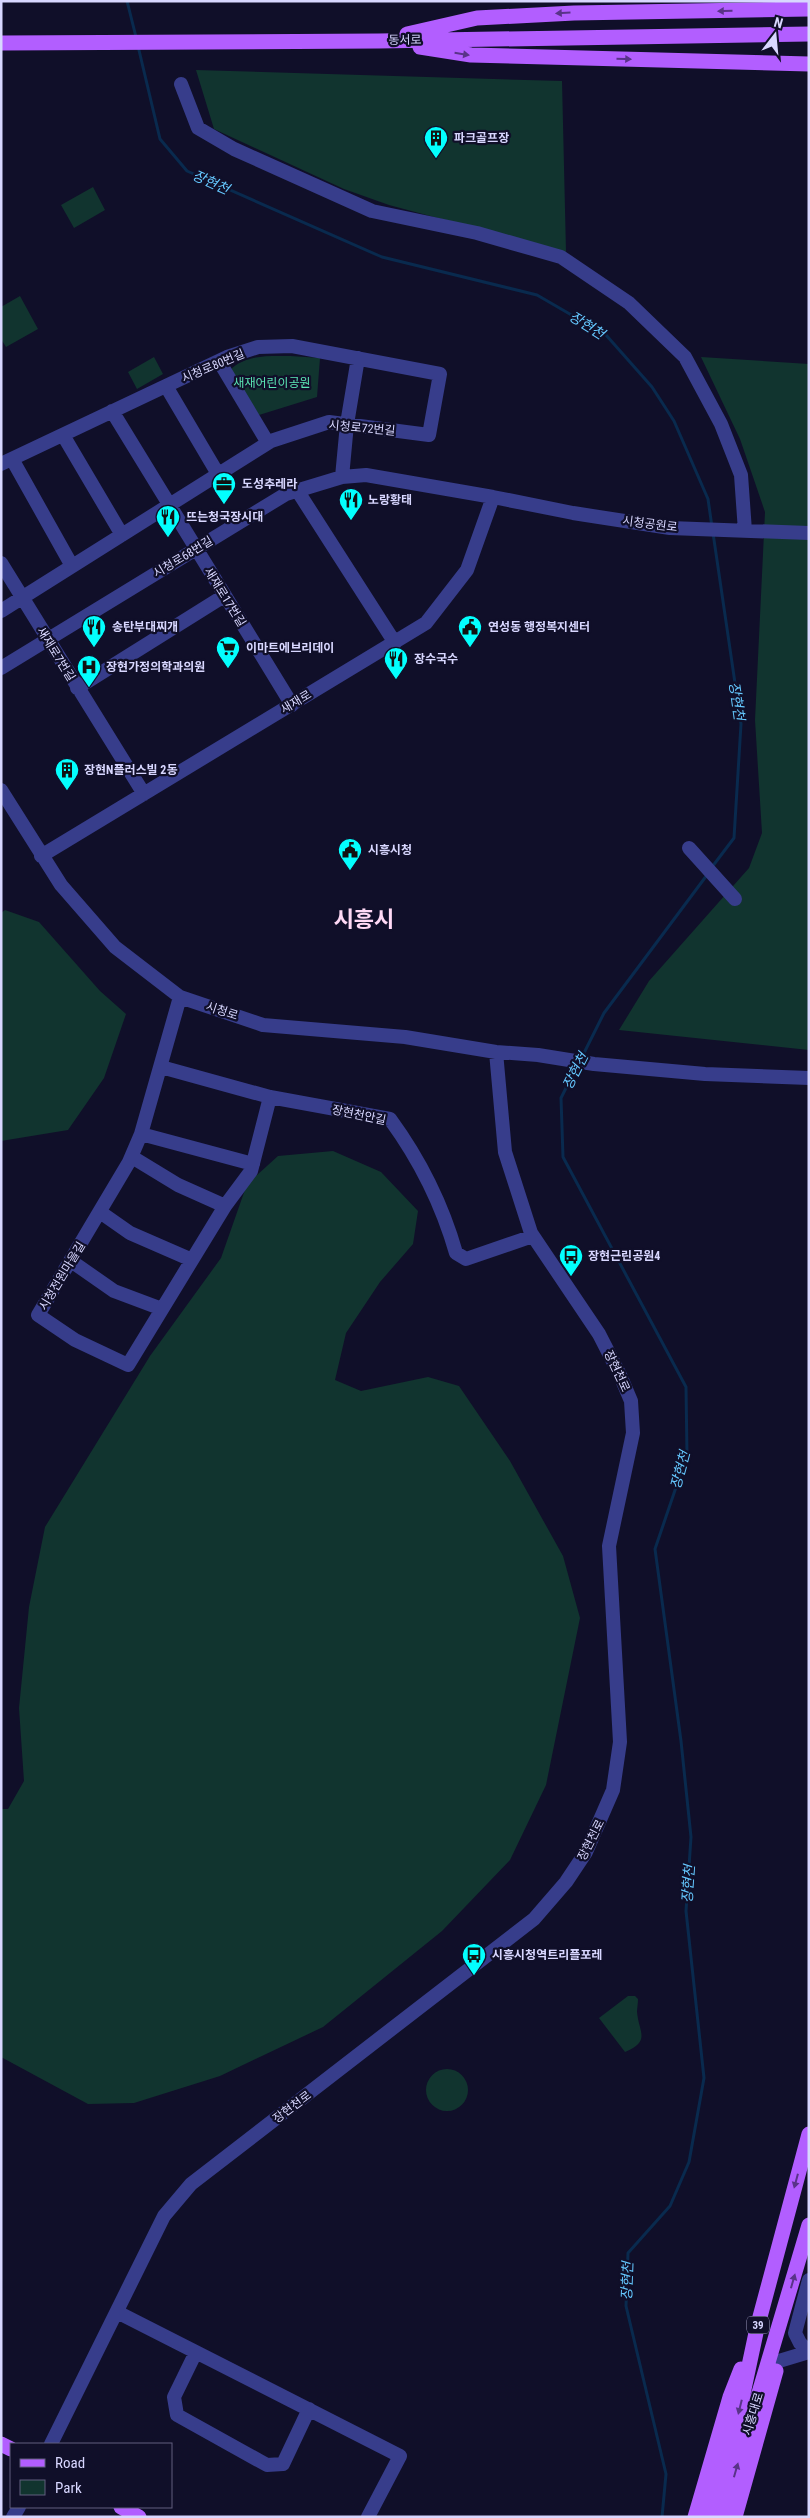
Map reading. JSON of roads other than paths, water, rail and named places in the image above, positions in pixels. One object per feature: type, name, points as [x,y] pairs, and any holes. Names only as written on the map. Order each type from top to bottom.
[{"type":"main road","points":[[379,41],[477,18],[574,13],[809,9]]},
{"type":"main road","name":"동서로","points":[[1,43],[379,41],[809,34]]},
{"type":"main road","points":[[379,41],[471,55],[809,64]]},
{"type":"main road","name":"시흥대로","points":[[709,2517],[740,2408],[757,2328],[809,2129]]},
{"type":"main road","name":"시흥대로","points":[[722,2517],[809,2225]]},
{"type":"main road","name":"시흥대로","points":[[735,2517],[779,2361],[784,2311]]},
{"type":"main road","name":"시흥대로","points":[[695,2517],[730,2397],[757,2328]]},
{"type":"main road","points":[[123,2508],[139,2517]]},
{"type":"street","points":[[180,84],[198,128],[234,149],[372,210],[478,234],[561,257],[629,303],[684,357],[721,424],[741,475],[739,531]]},
{"type":"street","name":"시청로80번길","points":[[7,462],[219,361],[258,347],[292,346],[440,374],[429,435]]},
{"type":"street","points":[[342,477],[346,424],[358,358]]},
{"type":"street","points":[[219,361],[268,443]]},
{"type":"street","points":[[166,386],[218,474]]},
{"type":"street","name":"새재로17번길","points":[[112,411],[168,506],[292,705]]},
{"type":"street","name":"시청로72번길","points":[[1,611],[268,443],[329,422],[429,435]]},
{"type":"street","points":[[63,434],[122,535]]},
{"type":"street","points":[[7,462],[72,566]]},
{"type":"street","name":"시청로68번길","points":[[1,668],[286,494],[297,490],[342,477],[366,475],[494,497]]},
{"type":"street","points":[[297,490],[395,643]]},
{"type":"street","name":"시청공원로","points":[[494,497],[573,513],[670,528],[809,533]]},
{"type":"street","name":"새재로","points":[[41,856],[426,623],[467,570],[494,497]]},
{"type":"street","name":"새재로7번길","points":[[1,563],[144,794]]},
{"type":"street","points":[[77,688],[224,596]]},
{"type":"street","name":"시청로","points":[[1,790],[61,885],[114,947],[180,997],[263,1025],[406,1036],[496,1052],[538,1054],[594,1064],[705,1074],[809,1078]]},
{"type":"street","points":[[689,848],[735,899]]},
{"type":"street","name":"시청전원마을길","points":[[180,997],[141,1134],[132,1158],[38,1315],[75,1340],[128,1365],[225,1206],[251,1171],[270,1097]]},
{"type":"street","name":"장현천로","points":[[52,2443],[164,2216],[191,2184],[534,1919],[566,1882],[586,1852],[601,1822],[613,1790],[620,1742],[610,1546],[633,1433],[631,1401],[599,1334],[533,1236],[505,1152],[496,1052]]},
{"type":"street","name":"장현천안길","points":[[160,1067],[270,1097],[390,1120],[407,1142],[432,1186],[456,1253],[466,1259],[533,1236]]},
{"type":"street","points":[[141,1134],[253,1164]]},
{"type":"street","points":[[132,1158],[178,1185],[225,1206]]},
{"type":"street","points":[[100,1212],[130,1233],[192,1260]]},
{"type":"street","points":[[71,1261],[114,1291],[162,1309]]},
{"type":"street","points":[[779,2361],[809,2352],[800,2343],[795,2333],[809,2280]]},
{"type":"street","points":[[117,2312],[400,2456],[368,2517]]},
{"type":"street","points":[[196,2352],[174,2397],[177,2415],[267,2465],[283,2464],[309,2409]]},
{"type":"waterway","name":"장현천","points":[[127,1],[136,37]]},
{"type":"waterway","name":"장현천","points":[[138,46],[160,139],[187,171],[382,257],[537,295],[606,335],[652,387],[674,421],[708,499],[712,527]]},
{"type":"waterway","name":"장현천","points":[[712,867],[734,838],[741,724],[713,533]]},
{"type":"waterway","name":"장현천","points":[[581,1059],[604,1013],[707,875]]},
{"type":"waterway","name":"장현천","points":[[578,1064],[561,1098],[563,1157],[686,1387],[687,1455],[655,1549],[681,1741],[691,1837],[686,1911],[704,2078],[689,2162],[670,2206],[628,2253],[626,2306],[666,2474],[662,2517]]},
{"type":"place","name":"파크골프장","points":[[436,159]]},
{"type":"place","name":"도성추레라","points":[[224,505]]},
{"type":"place","name":"노랑황태","points":[[351,521]]},
{"type":"place","name":"뜨는청국장시대","points":[[168,538]]},
{"type":"place","name":"송탄부대찌개","points":[[94,648]]},
{"type":"place","name":"연성동 행정복지센터","points":[[470,648]]},
{"type":"place","name":"이마트에브리데이","points":[[228,669]]},
{"type":"place","name":"장수국수","points":[[396,680]]},
{"type":"place","name":"장현가정의학과의원","points":[[89,688]]},
{"type":"place","name":"장현N플러스빌 2동","points":[[67,791]]},
{"type":"place","name":"시흥시청","points":[[350,871]]},
{"type":"place","name":"장현근린공원4","points":[[571,1277]]},
{"type":"place","name":"시흥시청역트리플포레","points":[[474,1976]]},
{"type":"district","name":"시흥시","points":[[364,919]]},
{"type":"park label","name":"새재어린이공원","points":[[272,383]]}]
